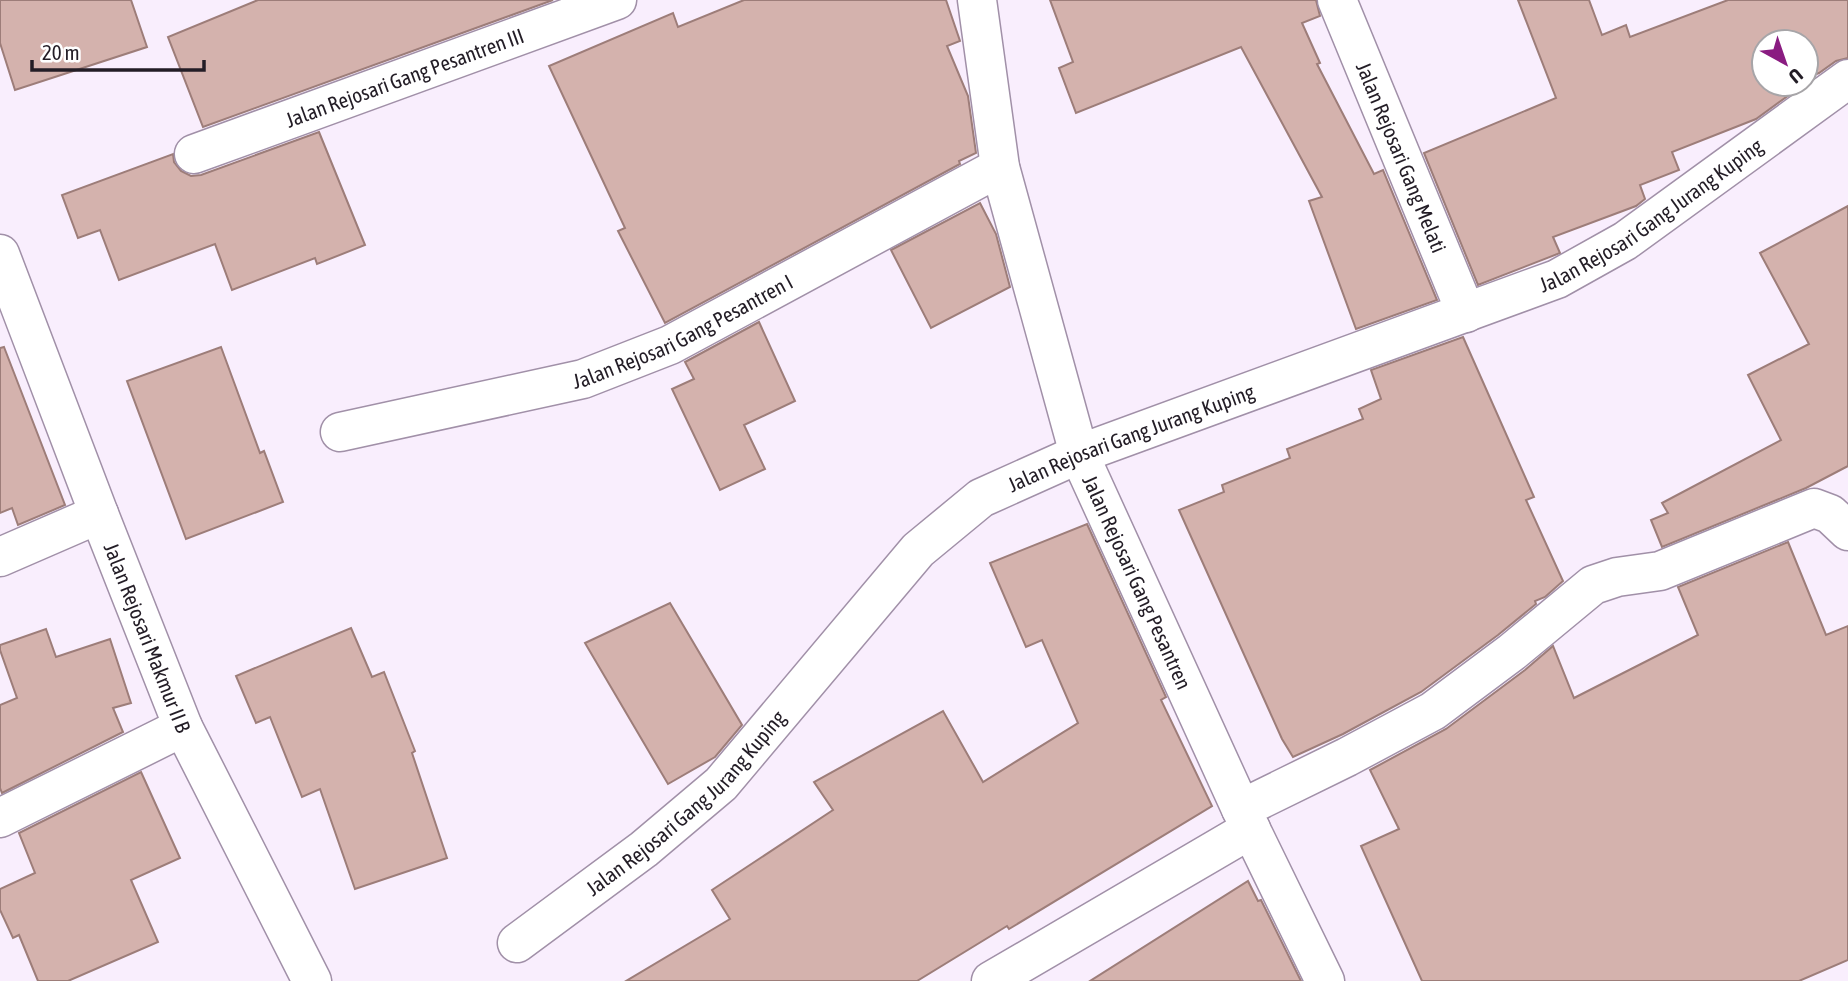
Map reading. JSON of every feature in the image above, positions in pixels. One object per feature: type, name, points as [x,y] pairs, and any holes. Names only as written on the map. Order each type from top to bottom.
[{"type":"street","name":"Jalan Rejosari Gang Pesantren III","points":[[194,154],[617,0]]},
{"type":"street","name":"Jalan Rejosari Gang Pesantren","points":[[977,0],[1000,167],[1079,454],[1246,819],[1325,981]]},
{"type":"street","name":"Jalan Rejosari Gang Melati","points":[[1337,0],[1466,313]]},
{"type":"street","name":"Jalan Rejosari Gang Jurang Kuping","points":[[517,943],[644,849],[720,784],[918,550],[981,498],[1079,454],[1557,279],[1625,242],[1848,79]]},
{"type":"street","name":"Jalan Rejosari Gang Pesantren I","points":[[340,432],[583,379],[670,345],[1000,167]]},
{"type":"street","name":"Jalan Rejosari Makmur II B","points":[[0,818],[183,727],[1,257]]},
{"type":"street","points":[[990,981],[1347,757],[1433,711],[1512,652],[1593,585],[1617,577],[1660,571],[1814,508],[1830,514],[1848,531]]},
{"type":"street","name":"Jalan Rejosari Makmur II B","points":[[0,557],[99,514]]},
{"type":"street","points":[[183,727],[312,981]]},
{"type":"building","points":[[0,0],[131,0],[147,47],[15,90],[0,43]]},
{"type":"building","points":[[258,0],[553,0],[203,127],[168,37]]},
{"type":"building","points":[[744,0],[946,0],[960,41],[947,46],[968,96],[976,153],[665,323],[618,231],[625,228],[549,66],[673,13],[678,27]]},
{"type":"building","points":[[1050,0],[1316,0],[1320,16],[1302,23],[1320,63],[1317,64],[1374,174],[1383,170],[1437,300],[1356,329],[1309,201],[1322,197],[1241,47],[1076,113],[1059,68],[1073,62]]},
{"type":"building","points":[[1518,0],[1589,0],[1602,35],[1626,25],[1630,37],[1728,0],[1848,0],[1848,58],[1836,61],[1820,72],[1820,28],[1750,28],[1750,98],[1785,98],[1756,119],[1672,152],[1679,170],[1640,185],[1645,199],[1636,206],[1553,237],[1560,253],[1478,285],[1424,153],[1556,98]]},
{"type":"building","points":[[319,132],[365,245],[317,264],[315,258],[232,290],[215,244],[119,280],[100,230],[78,238],[62,195],[173,154],[174,162],[181,171],[191,176],[201,175]]},
{"type":"building","points":[[980,203],[996,234],[1010,287],[931,328],[891,250]]},
{"type":"building","points":[[1848,206],[1848,466],[1806,488],[1662,547],[1651,520],[1668,513],[1662,503],[1781,440],[1748,375],[1809,344],[1760,253]]},
{"type":"building","points":[[759,322],[795,401],[744,425],[765,469],[720,490],[672,389],[694,379],[685,362]]},
{"type":"building","points":[[1463,337],[1534,497],[1526,500],[1563,581],[1545,597],[1535,601],[1536,604],[1498,635],[1421,692],[1343,734],[1293,757],[1282,739],[1179,510],[1224,492],[1222,485],[1290,458],[1287,449],[1363,419],[1359,409],[1381,399],[1371,370]]},
{"type":"building","points":[[4,347],[65,505],[18,525],[12,508],[0,513],[0,348]]},
{"type":"building","points":[[221,347],[260,453],[264,451],[283,502],[186,539],[127,381]]},
{"type":"building","points":[[1087,524],[1166,697],[1161,700],[1212,806],[1009,929],[1007,926],[917,981],[626,981],[730,919],[712,890],[833,810],[814,782],[943,711],[983,782],[1078,723],[1042,640],[1026,647],[990,563]]},
{"type":"building","points":[[1788,542],[1826,635],[1848,626],[1848,960],[1799,981],[1422,981],[1361,846],[1399,829],[1370,770],[1446,729],[1553,646],[1574,698],[1698,635],[1678,587]]},
{"type":"building","points":[[670,603],[742,725],[715,757],[668,784],[585,643]]},
{"type":"building","points":[[351,628],[372,677],[384,672],[415,751],[412,753],[447,858],[355,889],[320,789],[302,797],[270,717],[256,723],[236,676]]},
{"type":"building","points":[[46,629],[56,657],[110,639],[131,703],[113,708],[123,732],[2,793],[0,705],[17,698],[0,645]]},
{"type":"building","points":[[141,772],[180,858],[131,880],[158,942],[68,981],[38,981],[19,935],[13,938],[0,910],[0,889],[35,873],[19,833]]},
{"type":"building","points":[[1248,881],[1258,901],[1261,900],[1301,981],[1090,981]]}]
